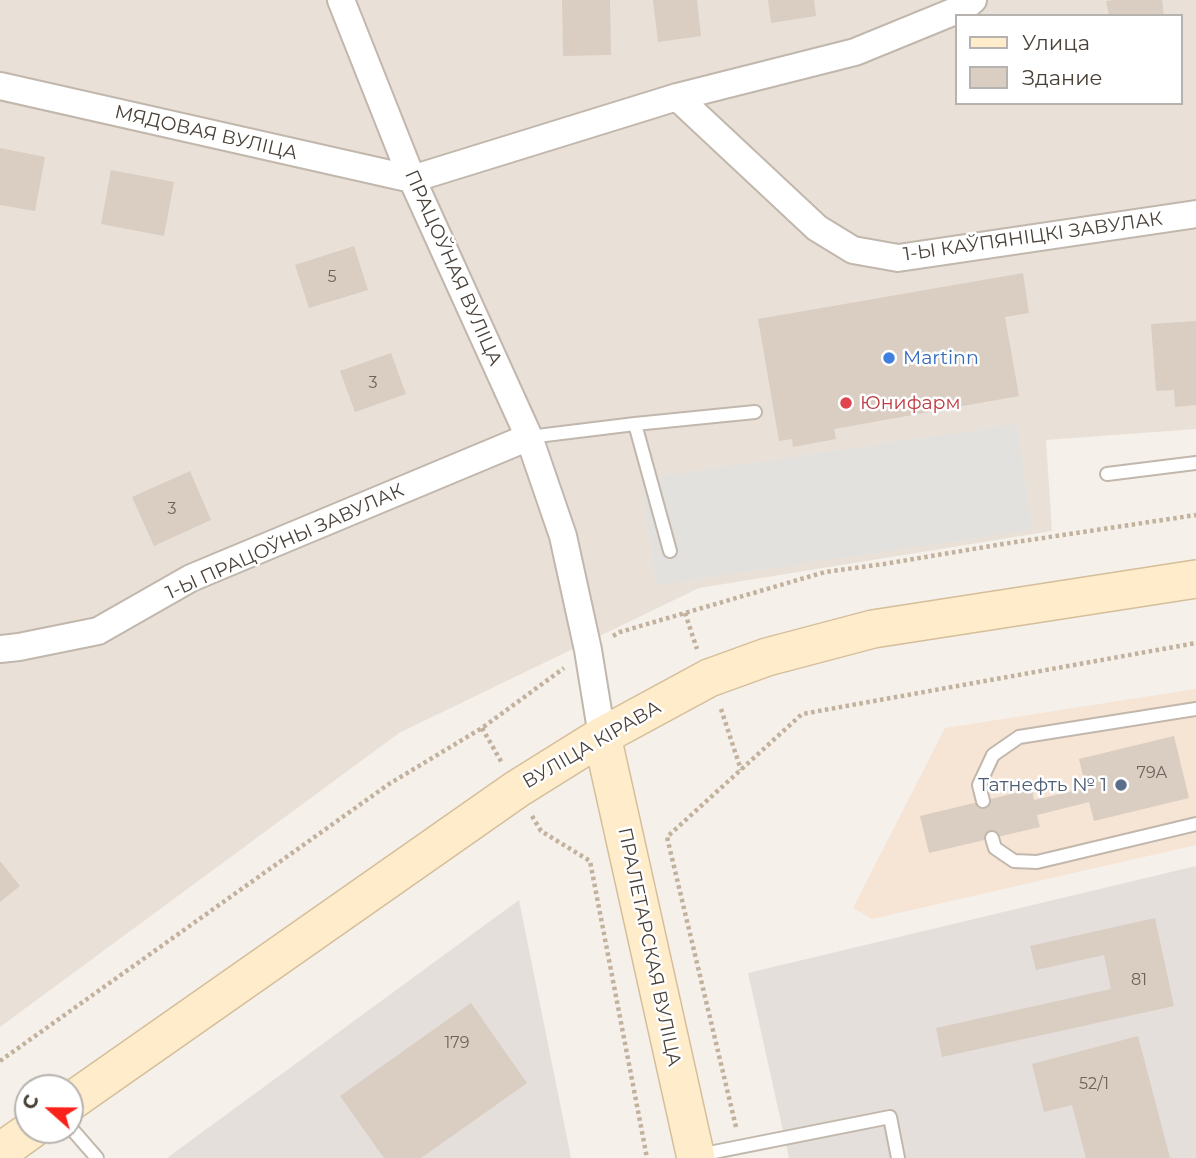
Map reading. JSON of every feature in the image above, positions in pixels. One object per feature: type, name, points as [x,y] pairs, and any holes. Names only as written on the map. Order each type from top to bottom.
[{"type":"main road","name":"ВУЛІЦА КІРАВА","points":[[84,1092],[517,789],[602,736],[709,678],[781,654],[873,629],[1196,579]]},
{"type":"main road","name":"ПРАЛЕТАРСКАЯ ВУЛІЦА","points":[[602,736],[696,1157]]},
{"type":"street","name":"ПРАЦОЎНАЯ ВУЛІЦА","points":[[341,0],[412,179],[529,438],[563,536],[602,736]]},
{"type":"street","points":[[412,179],[677,97],[855,52],[965,7],[973,0]]},
{"type":"street","name":"МЯДОВАЯ ВУЛІЦА","points":[[0,86],[412,179]]},
{"type":"street","name":"1-Ы КАЎПЯНІЦКІ ЗАВУЛАК","points":[[677,97],[817,228],[853,250],[898,258],[1196,214]]},
{"type":"street","name":"1-Ы ПРАЦОЎНЫ ЗАВУЛАК","points":[[0,649],[98,631],[191,578],[529,438]]},
{"type":"lane","points":[[529,438],[755,412]]},
{"type":"lane","points":[[635,424],[670,551]]},
{"type":"lane","points":[[1107,474],[1196,463]]},
{"type":"lane","points":[[983,801],[979,785],[993,755],[1018,737],[1196,709]]},
{"type":"lane","points":[[992,838],[995,849],[1014,861],[1037,862],[1196,824]]},
{"type":"lane","points":[[696,1157],[890,1117],[898,1158]]},
{"type":"lane","points":[[84,1143],[97,1158]]},
{"type":"path","points":[[685,613],[695,642]]},
{"type":"path","points":[[740,1147],[667,837],[802,714],[1196,643]]},
{"type":"path","points":[[722,712],[741,769]]},
{"type":"path","points":[[541,831],[590,861],[646,1158]]},
{"type":"shaded area","points":[[0,0],[1196,0],[1196,429],[1046,440],[1052,531],[699,588],[399,733],[0,1027]]},
{"type":"shaded area","points":[[1017,424],[1032,530],[656,585],[641,479]]},
{"type":"shaded area","points":[[1196,689],[1196,845],[872,919],[853,908],[945,728]]},
{"type":"shaded area","points":[[1196,866],[1196,1158],[789,1158],[748,973]]},
{"type":"shaded area","points":[[519,900],[571,1158],[167,1158]]},
{"type":"building","points":[[562,0],[610,0],[611,55],[563,56]]},
{"type":"building","points":[[653,0],[697,0],[701,36],[658,42]]},
{"type":"building","points":[[768,0],[814,0],[816,16],[771,23]]},
{"type":"building","points":[[1162,0],[1164,14],[1109,14],[1106,1]]},
{"type":"building","points":[[0,148],[45,157],[35,211],[0,205]]},
{"type":"building","points":[[111,170],[174,182],[164,236],[101,224]]},
{"type":"building","points":[[354,246],[368,290],[309,308],[295,265]]},
{"type":"building","name":"Martinn","points":[[1023,273],[1029,313],[1005,317],[1019,396],[834,429],[836,439],[793,447],[792,439],[779,441],[758,319]]},
{"type":"building","points":[[1196,321],[1196,405],[1175,407],[1174,390],[1156,391],[1151,324]]},
{"type":"building","points":[[391,353],[406,394],[355,412],[340,371]]},
{"type":"building","points":[[190,471],[211,520],[154,546],[132,497]]},
{"type":"building","points":[[1174,736],[1189,798],[1094,821],[1089,802],[1037,815],[1040,827],[929,853],[920,816],[1032,789],[1034,800],[1086,788],[1079,759]]},
{"type":"building","points":[[0,861],[20,886],[0,902]]},
{"type":"building","points":[[1155,918],[1174,1006],[942,1057],[936,1028],[1111,989],[1104,955],[1036,970],[1030,946]]},
{"type":"building","points":[[471,1003],[527,1083],[421,1158],[384,1158],[340,1096]]},
{"type":"building","points":[[1138,1036],[1170,1158],[1086,1158],[1072,1105],[1044,1112],[1032,1064]]},
{"type":"place","name":"Martinn","points":[[889,358]]},
{"type":"place","name":"Юнифарм","points":[[846,403]]},
{"type":"place","name":"Татнефть № 1","points":[[1121,785]]}]
